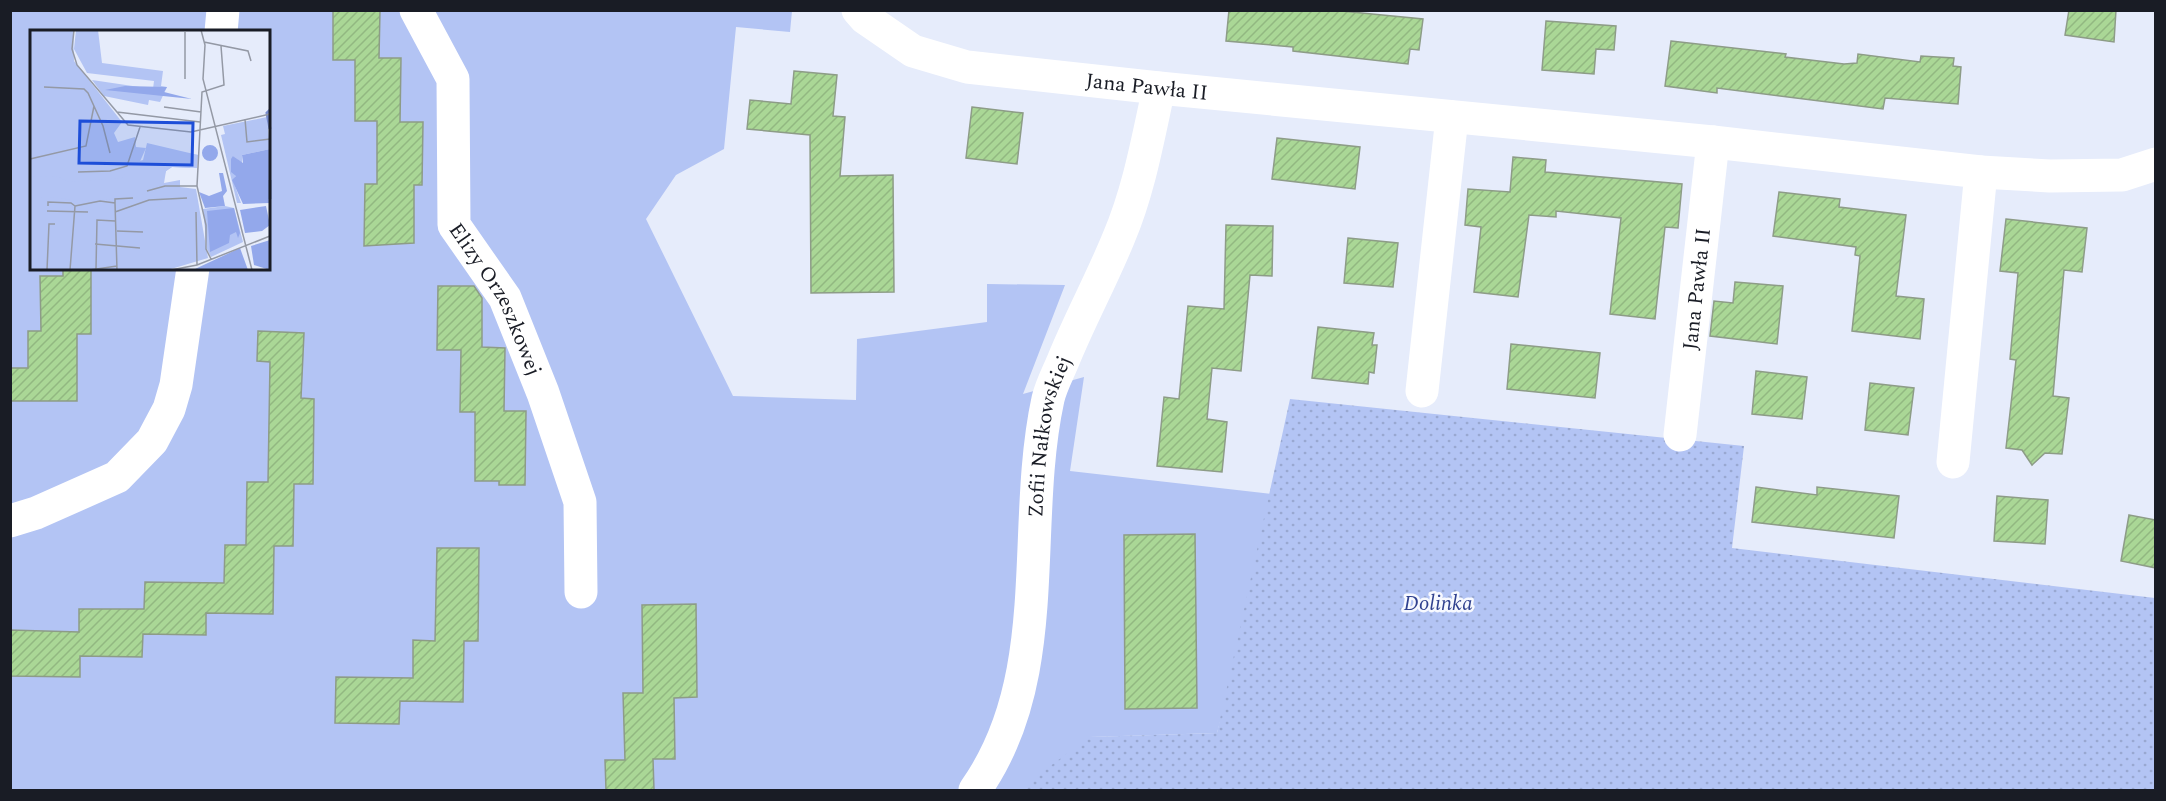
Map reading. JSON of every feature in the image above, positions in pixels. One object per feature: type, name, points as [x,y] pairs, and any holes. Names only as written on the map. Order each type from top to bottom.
[{"type":"street","points":[[221,30],[223,10]]},
{"type":"street","name":"Elizy Orzeszkowej","points":[[416,10],[453,79],[454,225],[505,298],[543,393],[580,502],[581,592]]},
{"type":"street","name":"Jana Pawła II","points":[[858,10],[865,18],[913,51],[967,67],[1713,142],[1982,172],[2050,176],[2122,175],[2156,164]]},
{"type":"street","name":"Zofii Nałkowskiej","points":[[975,790],[1002,742],[1018,703],[1026,657],[1038,482],[1048,398],[1082,314],[1119,237],[1137,185],[1159,88]]},
{"type":"street","points":[[1422,391],[1452,117]]},
{"type":"street","name":"Jana Pawła II","points":[[1680,435],[1713,142]]},
{"type":"street","points":[[1953,462],[1982,172]]},
{"type":"street","points":[[10,521],[36,513],[117,477],[152,441],[168,409],[176,385],[193,270]]},
{"type":"green space","points":[[10,11],[792,11],[790,32],[736,27],[724,149],[676,175],[646,219],[733,396],[856,400],[857,339],[987,322],[987,284],[1065,285],[1023,394],[1084,377],[1070,471],[1280,495],[1217,733],[1090,737],[1101,790],[11,790]]},
{"type":"green space","name":"Dolinka","points":[[1290,399],[1744,446],[1732,548],[2155,598],[2155,790],[1022,790],[1029,782],[1089,737],[1217,733]]},
{"type":"building","points":[[333,10],[380,10],[379,58],[401,58],[400,122],[423,122],[422,185],[414,185],[414,243],[364,246],[365,184],[377,184],[377,121],[355,121],[355,60],[333,60]]},
{"type":"building","points":[[1229,10],[1331,10],[1423,19],[1419,50],[1410,49],[1408,64],[1293,51],[1293,47],[1226,41]]},
{"type":"building","points":[[2069,10],[2116,10],[2114,42],[2065,35]]},
{"type":"building","points":[[1546,21],[1616,26],[1614,50],[1596,49],[1594,74],[1542,70]]},
{"type":"building","points":[[1671,41],[1786,54],[1785,57],[1844,64],[1857,63],[1858,54],[1920,62],[1921,56],[1954,58],[1953,66],[1961,67],[1958,104],[1885,98],[1883,109],[1717,88],[1717,93],[1665,86]]},
{"type":"building","points":[[794,71],[837,75],[833,116],[845,117],[840,176],[893,175],[894,292],[811,293],[810,135],[747,129],[750,100],[791,104]]},
{"type":"building","points":[[972,107],[1023,113],[1017,164],[966,158]]},
{"type":"building","points":[[1277,138],[1360,147],[1355,189],[1272,179]]},
{"type":"building","points":[[1513,157],[1546,160],[1545,172],[1682,184],[1678,228],[1665,227],[1655,319],[1610,314],[1621,218],[1556,211],[1556,217],[1529,215],[1518,297],[1474,292],[1481,227],[1465,225],[1468,189],[1510,192]]},
{"type":"building","points":[[1779,192],[1840,199],[1839,207],[1906,215],[1896,296],[1924,299],[1920,339],[1852,331],[1860,256],[1855,255],[1856,247],[1773,236]]},
{"type":"building","points":[[2006,219],[2087,228],[2082,272],[2064,270],[2053,396],[2069,398],[2062,454],[2045,453],[2032,465],[2022,450],[2006,448],[2016,360],[2010,359],[2018,273],[2000,271]]},
{"type":"building","points":[[1226,225],[1273,226],[1272,276],[1250,275],[1241,371],[1212,368],[1207,419],[1227,422],[1222,472],[1157,466],[1164,397],[1179,399],[1188,306],[1224,309]]},
{"type":"building","points":[[1348,238],[1398,243],[1393,287],[1344,283]]},
{"type":"building","points":[[63,270],[91,270],[91,334],[77,334],[77,401],[10,401],[10,368],[28,368],[28,331],[41,331],[40,276],[63,276]]},
{"type":"building","points":[[1735,282],[1783,286],[1777,344],[1710,336],[1714,301],[1733,303]]},
{"type":"building","points":[[438,286],[474,286],[482,298],[482,347],[505,348],[504,411],[526,411],[525,485],[499,485],[499,481],[475,481],[475,412],[460,412],[461,350],[437,350]]},
{"type":"building","points":[[1318,327],[1374,333],[1372,345],[1377,345],[1374,373],[1369,372],[1368,384],[1312,378]]},
{"type":"building","points":[[258,331],[304,333],[301,398],[314,399],[313,484],[294,484],[293,546],[274,546],[273,614],[206,613],[206,635],[143,634],[142,657],[80,656],[80,677],[10,676],[10,630],[79,632],[79,609],[144,609],[145,582],[224,583],[225,545],[246,545],[247,482],[268,482],[270,362],[257,361]]},
{"type":"building","points":[[1511,344],[1600,353],[1595,398],[1507,389]]},
{"type":"building","points":[[1756,371],[1807,377],[1802,419],[1752,414]]},
{"type":"building","points":[[1870,383],[1914,388],[1908,435],[1865,430]]},
{"type":"building","points":[[1756,487],[1817,495],[1817,487],[1899,496],[1894,538],[1752,522]]},
{"type":"building","points":[[1997,496],[2048,500],[2045,544],[1994,541]]},
{"type":"building","points":[[2129,515],[2156,520],[2156,568],[2121,561]]},
{"type":"building","points":[[1195,534],[1197,708],[1125,709],[1124,535]]},
{"type":"building","points":[[437,548],[479,548],[478,641],[464,641],[463,702],[400,701],[399,724],[335,723],[336,677],[413,678],[413,640],[435,641]]},
{"type":"building","points":[[696,604],[697,697],[674,698],[675,759],[653,759],[654,790],[606,790],[605,760],[625,760],[623,693],[643,693],[642,605]]}]
